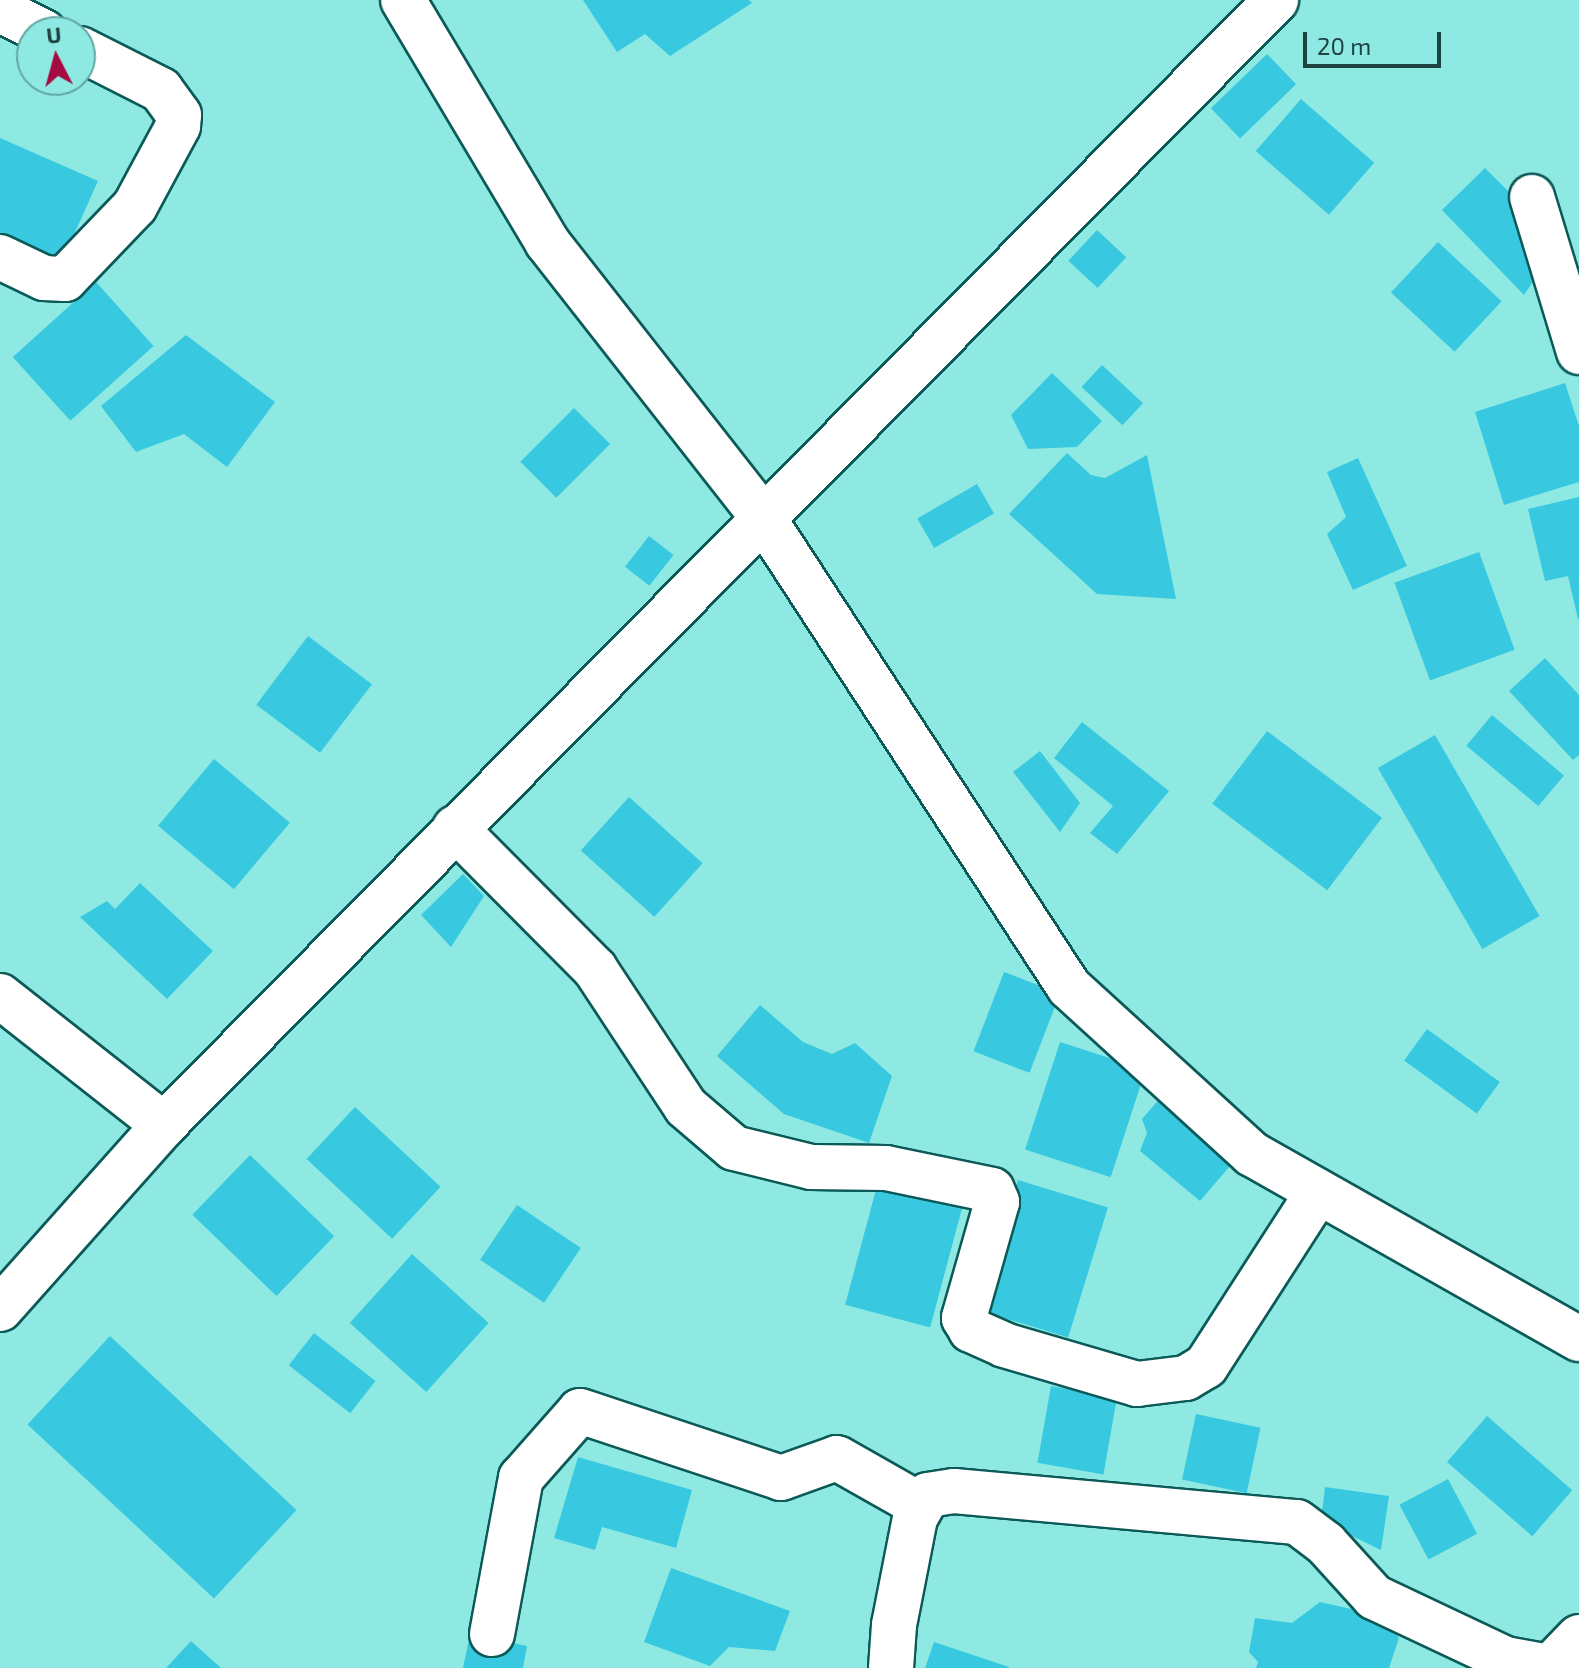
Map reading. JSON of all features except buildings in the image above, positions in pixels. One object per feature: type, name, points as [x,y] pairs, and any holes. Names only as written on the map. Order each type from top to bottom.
[{"type":"street","points":[[403,0],[547,242],[762,516],[1069,987],[1252,1154],[1465,1270],[1579,1339]]},
{"type":"street","points":[[0,1309],[164,1125],[762,516],[1276,0]]},
{"type":"street","points":[[0,257],[44,278],[65,279],[135,206],[178,126],[179,115],[161,90],[96,57]]},
{"type":"street","points":[[1532,197],[1579,352]]},
{"type":"street","points":[[455,828],[595,969],[686,1107],[734,1148],[811,1167],[886,1168],[992,1190],[997,1202],[964,1318],[971,1330],[1004,1345],[1137,1384],[1186,1378],[1206,1366],[1318,1192]]},
{"type":"street","points":[[0,996],[164,1125]]},
{"type":"street","points":[[492,1634],[521,1478],[580,1411],[781,1478],[837,1458],[920,1505]]},
{"type":"street","points":[[891,1668],[899,1600],[920,1505],[928,1495],[954,1491],[1297,1522],[1326,1544],[1362,1589],[1374,1597],[1505,1659],[1550,1668],[1579,1637]]}]
